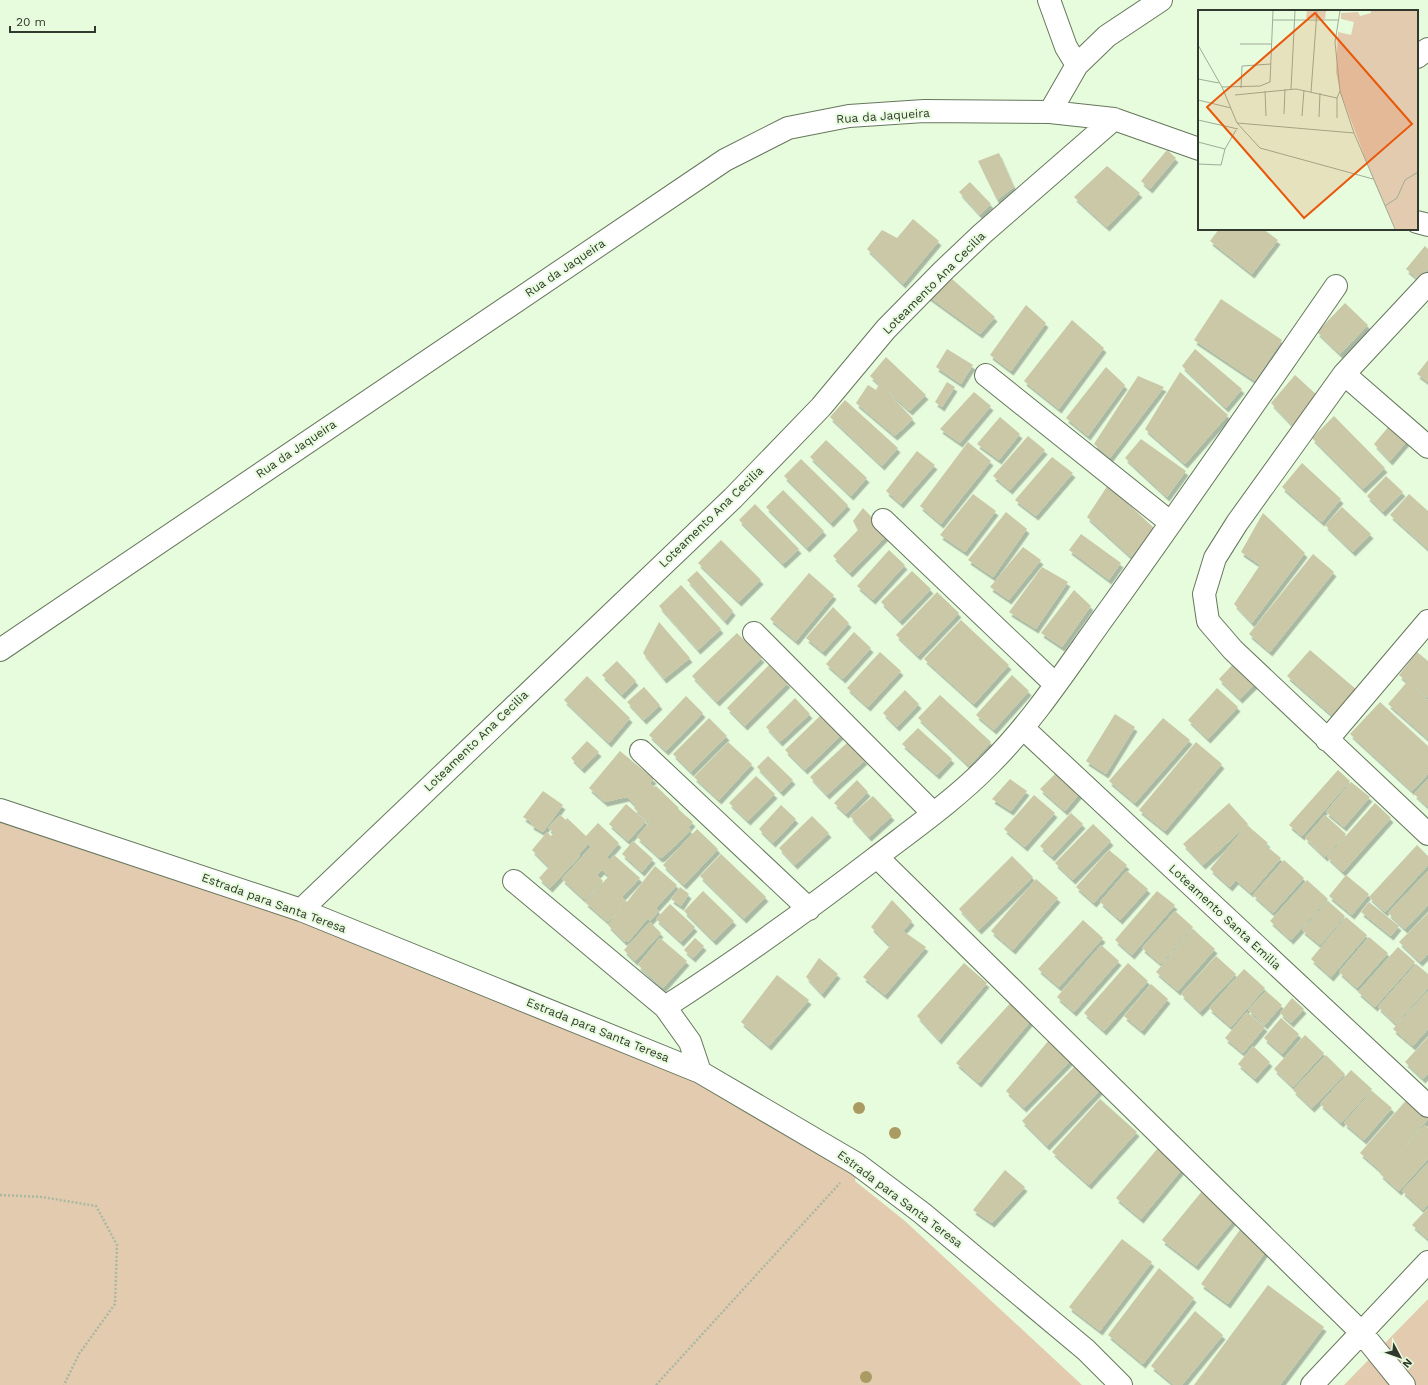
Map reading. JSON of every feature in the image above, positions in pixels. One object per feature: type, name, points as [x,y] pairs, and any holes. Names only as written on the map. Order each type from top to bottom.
[{"type":"street","points":[[1049,0],[1066,47],[1077,65]]},
{"type":"street","points":[[1050,112],[1077,65],[1107,36],[1162,0]]},
{"type":"street","points":[[1418,56],[1428,49]]},
{"type":"street","name":"Rua da Jaqueira","points":[[0,650],[724,160],[788,128],[849,116],[924,112],[1050,112],[1114,119],[1198,149]]},
{"type":"street","name":"Loteamento Ana Cecilia","points":[[301,910],[733,498],[821,407],[886,328],[943,271],[1114,119]]},
{"type":"street","points":[[1418,222],[1428,225]]},
{"type":"street","points":[[1428,284],[1344,374],[1237,523],[1215,558],[1204,594],[1208,621],[1233,650],[1428,834]]},
{"type":"street","points":[[665,1007],[720,972],[809,909],[933,813],[989,765],[1023,728],[1055,684],[1171,523],[1336,286]]},
{"type":"street","points":[[1344,374],[1428,446]]},
{"type":"street","points":[[986,375],[1171,523]]},
{"type":"street","points":[[883,520],[1055,684]]},
{"type":"street","points":[[1327,740],[1428,621]]},
{"type":"street","points":[[754,633],[933,813]]},
{"type":"street","name":"Loteamento Santa Emilia","points":[[1023,728],[1428,1106]]},
{"type":"street","points":[[641,751],[809,909]]},
{"type":"street","name":"Estrada para Santa Teresa","points":[[0,810],[301,910],[700,1072],[857,1164],[922,1213],[1068,1335],[1121,1385]]},
{"type":"street","points":[[877,857],[1361,1332],[1404,1385]]},
{"type":"street","points":[[514,881],[665,1007],[690,1042],[700,1072]]},
{"type":"street","points":[[1312,1385],[1428,1262]]},
{"type":"path","points":[[656,1385],[857,1164]]},
{"type":"path","points":[[0,1195],[42,1197],[96,1206],[117,1244],[115,1304],[79,1354],[64,1385]]},
{"type":"shaded area","points":[[0,810],[301,910],[700,1072],[857,1164],[855,1181],[905,1221],[1082,1385],[0,1385]]},
{"type":"shaded area","points":[[1428,1299],[1428,1385],[1344,1385]]},
{"type":"building","points":[[1167,150],[1176,158],[1150,189],[1141,181]]},
{"type":"building","points":[[999,153],[1014,187],[997,200],[978,161]]},
{"type":"building","points":[[1107,166],[1140,193],[1107,227],[1074,197]]},
{"type":"building","points":[[970,182],[991,204],[980,215],[959,192]]},
{"type":"building","points":[[913,219],[939,241],[903,284],[867,249],[882,230],[897,238]]},
{"type":"building","points":[[1218,230],[1264,230],[1278,240],[1252,274],[1210,241]]},
{"type":"building","points":[[1425,246],[1428,249],[1428,269],[1419,280],[1406,269]]},
{"type":"building","points":[[943,271],[995,317],[980,334],[922,292]]},
{"type":"building","points":[[1221,299],[1282,340],[1255,381],[1194,340]]},
{"type":"building","points":[[1345,303],[1368,325],[1340,354],[1317,332]]},
{"type":"building","points":[[1026,305],[1046,323],[1011,371],[990,355]]},
{"type":"building","points":[[1072,320],[1104,348],[1059,409],[1024,381]]},
{"type":"building","points":[[947,349],[973,365],[961,384],[936,367]]},
{"type":"building","points":[[1195,349],[1242,389],[1226,408],[1182,366]]},
{"type":"building","points":[[886,357],[926,395],[910,411],[883,387],[913,419],[895,436],[856,403],[868,385],[876,390],[879,384],[870,376]]},
{"type":"building","points":[[1428,360],[1428,382],[1417,374]]},
{"type":"building","points":[[1106,367],[1125,385],[1088,436],[1066,418]]},
{"type":"building","points":[[1180,372],[1228,415],[1185,464],[1145,429]]},
{"type":"building","points":[[1295,375],[1318,396],[1293,426],[1271,403]]},
{"type":"building","points":[[1138,376],[1164,387],[1110,458],[1094,444]]},
{"type":"building","points":[[947,382],[955,387],[942,407],[935,402]]},
{"type":"building","points":[[974,392],[991,406],[960,443],[940,429]]},
{"type":"building","points":[[845,400],[898,448],[882,466],[830,417]]},
{"type":"building","points":[[1334,416],[1385,468],[1363,489],[1312,438]]},
{"type":"building","points":[[1000,417],[1020,434],[999,460],[977,444]]},
{"type":"building","points":[[1390,425],[1408,440],[1390,461],[1374,444]]},
{"type":"building","points":[[1028,436],[1045,450],[1010,490],[993,476]]},
{"type":"building","points":[[1141,439],[1186,471],[1167,497],[1125,458]]},
{"type":"building","points":[[826,440],[867,478],[851,496],[810,457]]},
{"type":"building","points":[[968,442],[991,461],[941,524],[920,506]]},
{"type":"building","points":[[917,451],[935,465],[901,504],[886,491]]},
{"type":"building","points":[[1052,457],[1073,473],[1036,516],[1015,500]]},
{"type":"building","points":[[801,459],[848,505],[831,523],[784,476]]},
{"type":"building","points":[[1302,463],[1341,499],[1322,522],[1282,487]]},
{"type":"building","points":[[1386,476],[1403,492],[1383,512],[1367,496]]},
{"type":"building","points":[[1108,485],[1154,528],[1131,557],[1087,517]]},
{"type":"building","points":[[783,490],[824,531],[807,548],[766,507]]},
{"type":"building","points":[[973,494],[996,511],[965,552],[940,535]]},
{"type":"building","points":[[1409,494],[1428,511],[1428,549],[1390,515]]},
{"type":"building","points":[[755,504],[799,549],[783,564],[739,520]]},
{"type":"building","points":[[1342,507],[1371,534],[1353,552],[1325,525]]},
{"type":"building","points":[[863,508],[888,534],[850,573],[833,556],[858,530],[853,521]]},
{"type":"building","points":[[1006,512],[1027,529],[993,577],[968,560]]},
{"type":"building","points":[[1263,513],[1305,553],[1252,623],[1234,604],[1260,565],[1241,552]]},
{"type":"building","points":[[1081,534],[1121,563],[1109,580],[1069,550]]},
{"type":"building","points":[[721,540],[761,580],[739,602],[698,563]]},
{"type":"building","points":[[1023,547],[1041,560],[1009,600],[990,587]]},
{"type":"building","points":[[889,550],[905,565],[873,600],[857,586]]},
{"type":"building","points":[[1313,554],[1334,572],[1270,652],[1249,634]]},
{"type":"building","points":[[1042,567],[1068,582],[1036,629],[1009,612]]},
{"type":"building","points":[[697,571],[733,611],[725,621],[687,580]]},
{"type":"building","points":[[912,571],[931,589],[900,621],[881,602]]},
{"type":"building","points":[[809,573],[834,595],[796,641],[770,619]]},
{"type":"building","points":[[681,585],[721,629],[698,650],[659,606]]},
{"type":"building","points":[[1074,590],[1091,606],[1062,647],[1041,633]]},
{"type":"building","points":[[937,592],[959,613],[918,656],[896,635]]},
{"type":"building","points":[[833,607],[849,623],[823,652],[806,638]]},
{"type":"building","points":[[961,620],[1009,665],[974,704],[924,659]]},
{"type":"building","points":[[659,622],[690,658],[664,679],[643,653]]},
{"type":"building","points":[[854,632],[871,648],[843,679],[826,664]]},
{"type":"building","points":[[737,633],[762,658],[717,702],[692,676]]},
{"type":"building","points":[[1310,650],[1357,690],[1334,717],[1287,676]]},
{"type":"building","points":[[880,652],[901,671],[868,707],[847,688]]},
{"type":"building","points":[[1417,652],[1428,661],[1428,698],[1410,684],[1428,700],[1428,739],[1388,704],[1407,682],[1399,675]]},
{"type":"building","points":[[1238,659],[1260,679],[1240,699],[1219,679]]},
{"type":"building","points":[[617,661],[636,681],[622,695],[602,675]]},
{"type":"building","points":[[769,665],[788,683],[745,726],[727,708]]},
{"type":"building","points":[[1012,675],[1029,691],[994,730],[976,715]]},
{"type":"building","points":[[587,676],[630,718],[609,743],[564,700]]},
{"type":"building","points":[[644,687],[660,705],[644,720],[627,702]]},
{"type":"building","points":[[1217,688],[1238,707],[1208,739],[1188,720]]},
{"type":"building","points":[[905,690],[919,704],[897,727],[883,713]]},
{"type":"building","points":[[940,695],[991,742],[969,766],[918,718]]},
{"type":"building","points":[[686,696],[703,713],[666,751],[649,735]]},
{"type":"building","points":[[795,698],[810,714],[780,742],[766,727]]},
{"type":"building","points":[[1380,702],[1428,746],[1428,774],[1412,791],[1350,734]]},
{"type":"building","points":[[1115,714],[1135,727],[1106,774],[1086,761]]},
{"type":"building","points":[[821,715],[841,735],[805,770],[785,750]]},
{"type":"building","points":[[709,718],[727,736],[691,772],[673,754]]},
{"type":"building","points":[[1163,718],[1190,740],[1135,803],[1109,781]]},
{"type":"building","points":[[918,728],[952,759],[937,775],[902,744]]},
{"type":"building","points":[[587,741],[599,752],[582,769],[571,758]]},
{"type":"building","points":[[728,742],[752,764],[719,800],[694,777]]},
{"type":"building","points":[[848,742],[865,760],[827,795],[810,777]]},
{"type":"building","points":[[1196,742],[1222,764],[1165,831],[1139,810]]},
{"type":"building","points":[[620,751],[654,779],[650,783],[654,787],[656,786],[693,822],[688,828],[691,830],[663,857],[660,858],[637,837],[649,823],[634,808],[636,806],[627,797],[605,802],[589,788]]},
{"type":"building","points":[[768,756],[793,780],[781,792],[757,767]]},
{"type":"building","points":[[1338,770],[1350,781],[1302,836],[1289,825]]},
{"type":"building","points":[[1058,771],[1081,792],[1065,811],[1040,789]]},
{"type":"building","points":[[756,776],[775,794],[748,821],[729,803]]},
{"type":"building","points":[[1010,779],[1027,791],[1011,811],[992,799]]},
{"type":"building","points":[[1428,779],[1428,807],[1414,794]]},
{"type":"building","points":[[857,780],[868,792],[846,814],[834,803]]},
{"type":"building","points":[[1351,782],[1370,797],[1344,827],[1326,812]]},
{"type":"building","points":[[543,791],[563,805],[543,832],[531,825],[532,823],[523,817]]},
{"type":"building","points":[[1034,795],[1055,813],[1025,847],[1004,829]]},
{"type":"building","points":[[873,796],[892,816],[869,837],[850,816]]},
{"type":"building","points":[[1229,803],[1248,824],[1203,865],[1183,844]]},
{"type":"building","points":[[1375,803],[1391,818],[1343,872],[1327,857]]},
{"type":"building","points":[[626,804],[646,821],[628,841],[609,824]]},
{"type":"building","points":[[781,805],[796,819],[773,843],[759,829]]},
{"type":"building","points":[[1071,813],[1083,824],[1052,857],[1040,846]]},
{"type":"building","points":[[560,815],[566,820],[567,818],[586,836],[598,823],[619,843],[607,857],[610,860],[614,855],[640,878],[622,897],[627,902],[655,866],[677,885],[656,908],[659,911],[650,921],[648,918],[628,942],[626,940],[625,942],[608,925],[623,906],[608,922],[585,902],[609,876],[602,870],[597,875],[603,881],[585,900],[562,879],[591,847],[588,844],[579,854],[580,856],[550,888],[539,878],[549,867],[532,850],[547,832],[551,836],[554,833],[548,828]]},
{"type":"building","points":[[1325,815],[1346,834],[1325,857],[1305,838]]},
{"type":"building","points":[[812,816],[829,833],[795,865],[779,848]]},
{"type":"building","points":[[1093,824],[1111,841],[1073,880],[1055,863]]},
{"type":"building","points":[[1247,825],[1268,843],[1265,845],[1281,858],[1251,893],[1236,880],[1230,887],[1210,869]]},
{"type":"building","points":[[697,829],[718,849],[684,885],[663,865]]},
{"type":"building","points":[[633,841],[653,859],[642,872],[622,854]]},
{"type":"building","points":[[1417,845],[1428,856],[1428,865],[1385,912],[1369,897]]},
{"type":"building","points":[[1109,850],[1127,865],[1094,903],[1076,887]]},
{"type":"building","points":[[721,854],[766,897],[744,919],[700,876]]},
{"type":"building","points":[[1012,856],[1033,877],[979,930],[959,909]]},
{"type":"building","points":[[1284,860],[1304,878],[1273,913],[1253,895]]},
{"type":"building","points":[[1127,871],[1148,889],[1120,920],[1100,902]]},
{"type":"building","points":[[1428,871],[1428,905],[1405,929],[1388,913]]},
{"type":"building","points":[[1346,875],[1369,894],[1352,915],[1329,896]]},
{"type":"building","points":[[1036,879],[1058,898],[1013,950],[991,931]]},
{"type":"building","points":[[1307,880],[1328,899],[1291,940],[1270,921]]},
{"type":"building","points":[[680,887],[689,894],[681,906],[671,899]]},
{"type":"building","points":[[703,891],[734,921],[714,941],[684,911]]},
{"type":"building","points":[[1157,891],[1175,905],[1132,955],[1115,940]]},
{"type":"building","points":[[892,900],[912,921],[903,931],[926,947],[885,995],[863,977],[890,946],[871,927]]},
{"type":"building","points":[[1328,901],[1345,916],[1320,945],[1302,930]]},
{"type":"building","points":[[1369,902],[1399,926],[1391,936],[1361,912]]},
{"type":"building","points":[[670,904],[695,927],[681,942],[656,919]]},
{"type":"building","points":[[1175,911],[1193,927],[1161,964],[1142,948]]},
{"type":"building","points":[[1428,913],[1428,954],[1420,962],[1399,942]]},
{"type":"building","points":[[1346,917],[1367,935],[1331,977],[1311,959]]},
{"type":"building","points":[[1083,920],[1103,938],[1059,987],[1038,969]]},
{"type":"building","points":[[650,922],[661,933],[635,961],[624,950]]},
{"type":"building","points":[[1193,929],[1215,949],[1178,991],[1156,972]]},
{"type":"building","points":[[1369,937],[1388,953],[1357,988],[1339,972]]},
{"type":"building","points":[[660,938],[687,961],[663,988],[638,965]]},
{"type":"building","points":[[695,938],[704,946],[693,958],[684,950]]},
{"type":"building","points":[[1101,945],[1119,961],[1074,1012],[1057,997]]},
{"type":"building","points":[[1398,947],[1415,962],[1375,1007],[1358,992]]},
{"type":"building","points":[[1216,956],[1236,974],[1200,1012],[1181,994]]},
{"type":"building","points":[[819,958],[838,974],[822,994],[806,977]]},
{"type":"building","points":[[964,963],[987,983],[939,1040],[917,1016]]},
{"type":"building","points":[[1128,963],[1148,981],[1104,1031],[1084,1013]]},
{"type":"building","points":[[1416,964],[1428,974],[1428,988],[1396,1024],[1378,1007]]},
{"type":"building","points":[[1244,969],[1265,988],[1231,1027],[1209,1008]]},
{"type":"building","points":[[777,975],[809,1000],[769,1046],[741,1022]]},
{"type":"building","points":[[1151,984],[1168,999],[1142,1031],[1124,1016]]},
{"type":"building","points":[[1266,991],[1282,1005],[1265,1025],[1248,1010]]},
{"type":"building","points":[[1428,991],[1428,1029],[1413,1046],[1393,1029]]},
{"type":"building","points":[[1292,998],[1304,1009],[1291,1023],[1280,1013]]},
{"type":"building","points":[[1014,999],[1034,1017],[979,1083],[956,1063]]},
{"type":"building","points":[[1247,1012],[1265,1027],[1243,1053],[1225,1038]]},
{"type":"building","points":[[1281,1018],[1299,1034],[1282,1054],[1264,1038]]},
{"type":"building","points":[[1305,1035],[1324,1053],[1293,1087],[1274,1069]]},
{"type":"building","points":[[1428,1037],[1428,1073],[1423,1079],[1405,1062]]},
{"type":"building","points":[[1050,1039],[1073,1058],[1024,1108],[1006,1091]]},
{"type":"building","points":[[1253,1046],[1270,1062],[1255,1079],[1238,1064]]},
{"type":"building","points":[[1326,1055],[1345,1074],[1312,1108],[1293,1090]]},
{"type":"building","points":[[1077,1064],[1102,1088],[1047,1146],[1022,1121]]},
{"type":"building","points":[[1351,1070],[1372,1089],[1341,1123],[1320,1104]]},
{"type":"building","points":[[1372,1091],[1392,1108],[1364,1140],[1344,1123]]},
{"type":"building","points":[[1409,1097],[1428,1113],[1428,1119],[1396,1156],[1425,1125],[1428,1128],[1428,1159],[1399,1191],[1380,1174],[1382,1172],[1360,1153]]},
{"type":"building","points":[[1100,1099],[1137,1132],[1089,1185],[1052,1152]]},
{"type":"building","points":[[1158,1148],[1183,1168],[1141,1219],[1116,1198]]},
{"type":"building","points":[[1428,1163],[1428,1204],[1423,1210],[1402,1191]]},
{"type":"building","points":[[1005,1170],[1025,1187],[992,1223],[973,1210]]},
{"type":"building","points":[[1203,1190],[1236,1217],[1196,1266],[1162,1240]]},
{"type":"building","points":[[1428,1208],[1428,1239],[1412,1225]]},
{"type":"building","points":[[1242,1227],[1269,1247],[1228,1304],[1201,1284]]},
{"type":"building","points":[[1122,1239],[1152,1262],[1100,1331],[1069,1307]]},
{"type":"building","points":[[1159,1268],[1194,1298],[1143,1364],[1108,1335]]},
{"type":"building","points":[[1268,1285],[1324,1327],[1280,1385],[1194,1385]]},
{"type":"building","points":[[1195,1311],[1223,1335],[1182,1385],[1174,1385],[1151,1366]]}]
